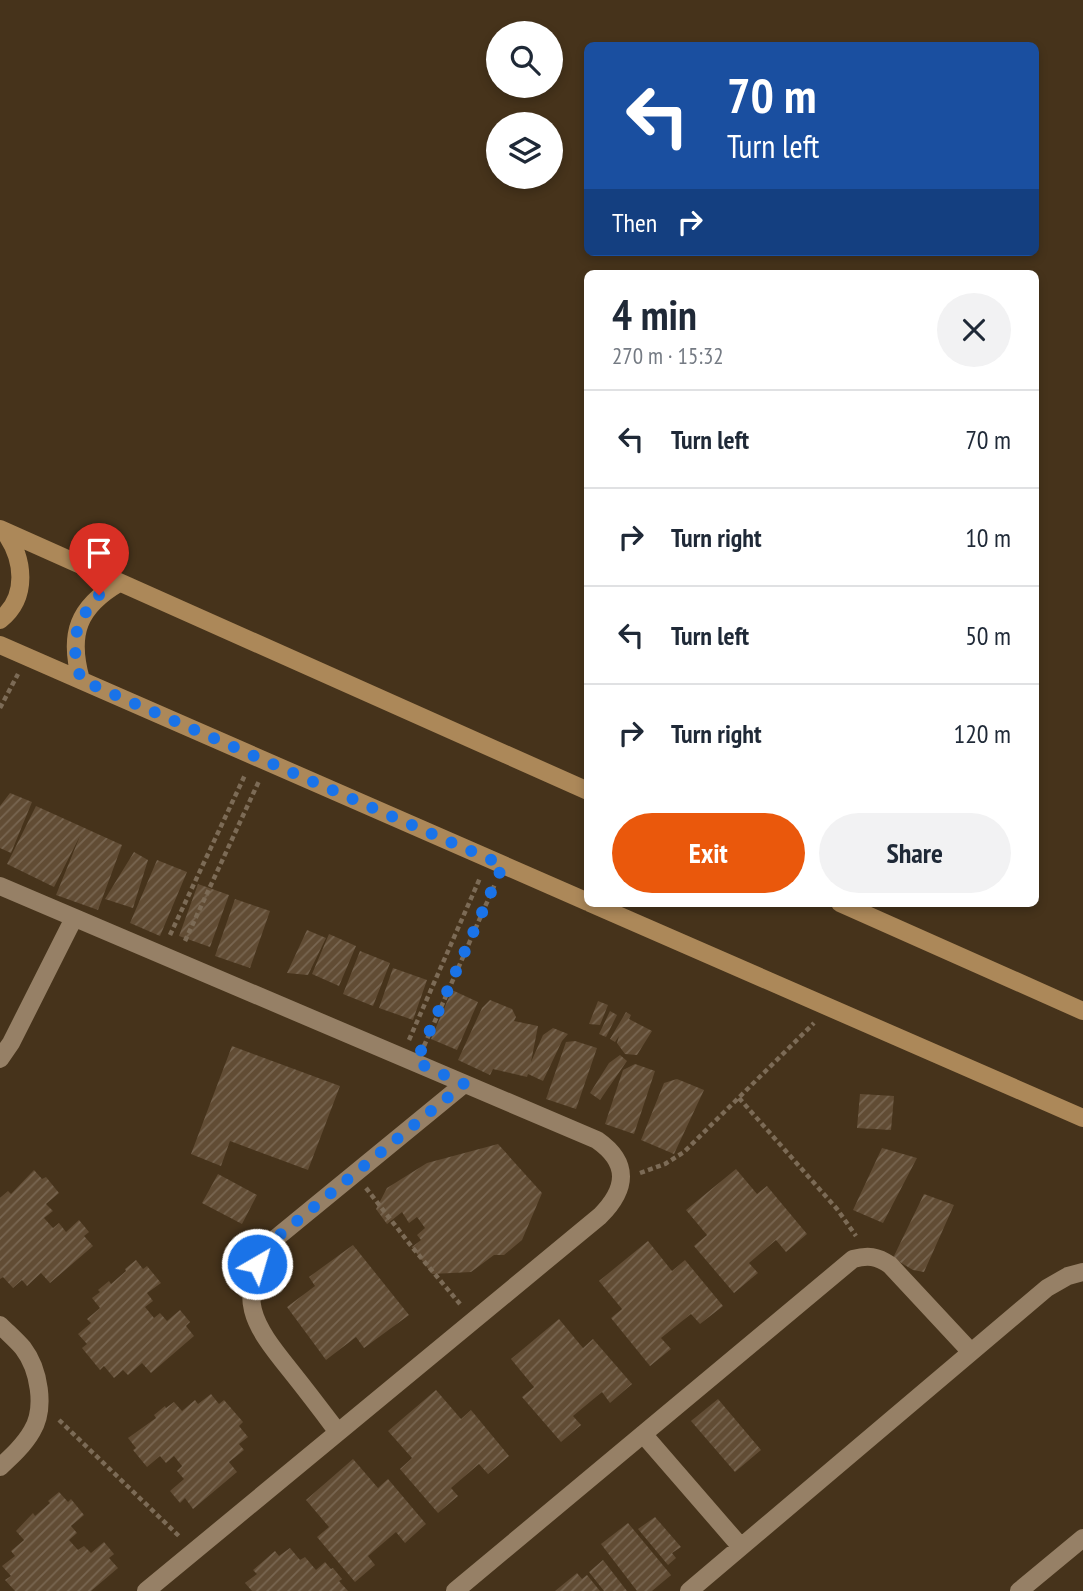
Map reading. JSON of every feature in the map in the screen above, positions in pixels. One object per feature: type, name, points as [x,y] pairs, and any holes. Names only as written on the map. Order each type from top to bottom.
[{"type":"street","points":[[2,530],[584,789]]},
{"type":"street","points":[[0,620],[14,604],[22,574],[20,558],[2,530]]},
{"type":"street","points":[[81,680],[74,658],[75,634],[84,612],[99,595],[120,583]]},
{"type":"street","points":[[0,645],[584,901]]},
{"type":"street","points":[[0,886],[597,1140],[609,1149],[618,1161],[621,1176],[619,1191],[612,1204],[600,1216],[146,1591]]},
{"type":"street","points":[[598,907],[1083,1118]]},
{"type":"street","points":[[849,907],[1083,1011]]},
{"type":"street","points":[[0,1059],[11,1043],[74,918]]},
{"type":"street","points":[[337,1431],[262,1334],[253,1312],[251,1287],[257,1264],[270,1243],[464,1084]]},
{"type":"street","points":[[455,1591],[853,1259],[866,1256],[879,1258],[890,1265],[971,1352]]},
{"type":"street","points":[[689,1591],[1047,1288],[1068,1276],[1083,1272]]},
{"type":"street","points":[[0,1325],[24,1350],[36,1374],[40,1400],[34,1428],[18,1450],[0,1467]]},
{"type":"street","points":[[643,1434],[741,1547]]},
{"type":"street","points":[[1019,1591],[1083,1538]]},
{"type":"path","points":[[0,708],[26,657]]},
{"type":"path","points":[[168,958],[261,760]]},
{"type":"path","points":[[168,958],[261,760]]},
{"type":"path","points":[[409,1060],[496,862]]},
{"type":"path","points":[[409,1060],[496,862]]},
{"type":"path","points":[[621,1176],[644,1172],[665,1164],[684,1152],[830,1008]]},
{"type":"path","points":[[739,1098],[836,1209],[854,1233],[866,1256]]},
{"type":"path","points":[[355,1173],[473,1320]]},
{"type":"path","points":[[40,1400],[194,1551]]},
{"type":"building","points":[[10,793],[32,802],[11,853],[0,848],[0,806]]},
{"type":"building","points":[[36,806],[122,845],[98,910],[56,895],[80,836],[54,887],[7,864]]},
{"type":"building","points":[[134,852],[148,860],[133,908],[105,899]]},
{"type":"building","points":[[157,860],[187,872],[160,936],[130,923]]},
{"type":"building","points":[[198,884],[229,895],[210,947],[179,936]]},
{"type":"building","points":[[235,899],[270,911],[250,968],[215,956]]},
{"type":"building","points":[[307,930],[326,938],[308,975],[287,973]]},
{"type":"building","points":[[329,934],[356,946],[339,986],[312,974]]},
{"type":"building","points":[[360,951],[390,963],[373,1006],[343,994]]},
{"type":"building","points":[[393,968],[427,980],[413,1020],[379,1008]]},
{"type":"building","points":[[452,990],[478,1002],[457,1050],[431,1039]]},
{"type":"building","points":[[490,1000],[512,1009],[516,1017],[514,1021],[538,1026],[531,1062],[543,1035],[553,1028],[568,1034],[543,1081],[528,1074],[527,1077],[493,1069],[490,1075],[458,1060],[482,1008]]},
{"type":"building","points":[[598,1001],[608,1005],[600,1025],[589,1024]]},
{"type":"building","points":[[610,1011],[617,1015],[606,1037],[599,1034]]},
{"type":"building","points":[[626,1012],[631,1015],[629,1019],[652,1031],[637,1055],[625,1054],[617,1043],[619,1036],[615,1042],[610,1039]]},
{"type":"building","points":[[575,1041],[597,1048],[576,1109],[546,1099],[566,1042]]},
{"type":"building","points":[[232,1046],[340,1086],[308,1170],[230,1141],[221,1166],[191,1154]]},
{"type":"building","points":[[620,1055],[627,1061],[600,1100],[590,1093],[609,1063]]},
{"type":"building","points":[[635,1064],[655,1071],[634,1134],[605,1124],[623,1070]]},
{"type":"building","points":[[677,1079],[704,1090],[674,1154],[641,1140],[664,1083]]},
{"type":"building","points":[[860,1094],[894,1096],[891,1130],[857,1128]]},
{"type":"building","points":[[498,1144],[542,1193],[522,1240],[504,1255],[494,1255],[471,1272],[432,1274],[412,1247],[421,1240],[417,1235],[425,1228],[417,1217],[409,1223],[402,1212],[387,1224],[376,1209],[387,1188],[427,1163]]},
{"type":"building","points":[[882,1148],[917,1158],[883,1223],[853,1210]]},
{"type":"building","points":[[736,1169],[757,1194],[767,1186],[807,1234],[786,1252],[776,1240],[749,1263],[758,1273],[734,1293],[694,1246],[707,1235],[686,1210]]},
{"type":"building","points":[[34,1170],[42,1179],[46,1177],[59,1193],[46,1204],[53,1211],[44,1218],[53,1228],[59,1223],[66,1232],[79,1220],[89,1232],[84,1236],[93,1246],[50,1283],[41,1273],[27,1286],[22,1280],[13,1288],[3,1277],[0,1279],[0,1198],[8,1191],[11,1194]]},
{"type":"building","points":[[218,1174],[257,1195],[242,1224],[202,1203]]},
{"type":"building","points":[[924,1194],[954,1205],[924,1272],[913,1270],[893,1258]]},
{"type":"building","points":[[648,1241],[672,1271],[685,1260],[723,1306],[700,1324],[691,1314],[661,1338],[671,1349],[650,1366],[611,1318],[622,1309],[599,1281]]},
{"type":"building","points":[[353,1245],[409,1315],[364,1348],[356,1337],[326,1360],[287,1307],[315,1286],[309,1277]]},
{"type":"building","points":[[136,1260],[143,1269],[147,1266],[161,1283],[147,1293],[153,1301],[145,1307],[154,1318],[160,1313],[167,1321],[180,1310],[190,1322],[186,1326],[194,1336],[151,1373],[142,1363],[128,1375],[123,1370],[114,1378],[104,1366],[100,1370],[82,1348],[87,1344],[78,1334],[91,1323],[87,1319],[100,1308],[92,1298],[100,1292],[98,1290],[109,1281],[111,1284]]},
{"type":"building","points":[[559,1319],[583,1348],[593,1339],[632,1384],[610,1403],[602,1392],[573,1416],[581,1425],[561,1442],[522,1397],[534,1387],[511,1359]]},
{"type":"building","points":[[436,1390],[461,1419],[471,1410],[509,1456],[488,1474],[479,1464],[451,1488],[458,1496],[438,1513],[400,1469],[412,1458],[388,1431]]},
{"type":"building","points":[[211,1394],[219,1404],[224,1400],[243,1422],[239,1426],[248,1437],[239,1444],[244,1450],[229,1462],[237,1472],[193,1509],[185,1498],[180,1503],[170,1491],[184,1479],[177,1471],[182,1466],[174,1456],[166,1463],[160,1456],[147,1467],[133,1450],[136,1448],[128,1438],[156,1418],[154,1415],[165,1406],[166,1408],[174,1402],[182,1411],[195,1400],[198,1404]]},
{"type":"building","points":[[718,1399],[761,1450],[735,1472],[691,1421]]},
{"type":"building","points":[[353,1459],[378,1488],[388,1479],[426,1524],[405,1543],[396,1532],[368,1556],[375,1565],[355,1582],[317,1537],[329,1527],[306,1500]]},
{"type":"building","points":[[59,1492],[68,1502],[71,1499],[84,1515],[71,1526],[77,1533],[69,1540],[78,1550],[84,1546],[91,1553],[104,1542],[114,1554],[109,1558],[118,1568],[91,1591],[15,1591],[5,1580],[11,1576],[2,1566],[15,1556],[11,1551],[24,1540],[16,1531],[33,1513],[35,1516],[50,1503],[48,1501]]},
{"type":"building","points":[[655,1517],[681,1547],[672,1553],[676,1558],[668,1565],[638,1529]]},
{"type":"building","points":[[628,1523],[671,1575],[652,1591],[637,1591],[601,1544]]},
{"type":"building","points":[[290,1548],[300,1560],[305,1557],[316,1570],[325,1562],[342,1579],[339,1581],[348,1591],[252,1591],[245,1583],[257,1574],[253,1570],[275,1551],[279,1556]]},
{"type":"building","points":[[603,1560],[627,1591],[604,1591],[589,1572]]},
{"type":"building","points":[[577,1573],[582,1579],[587,1575],[600,1591],[555,1591]]},
{"type":"route","points":[[99,595],[84,612],[75,634],[74,658],[81,680],[503,865],[416,1062],[464,1084],[270,1243],[257,1264]]}]
